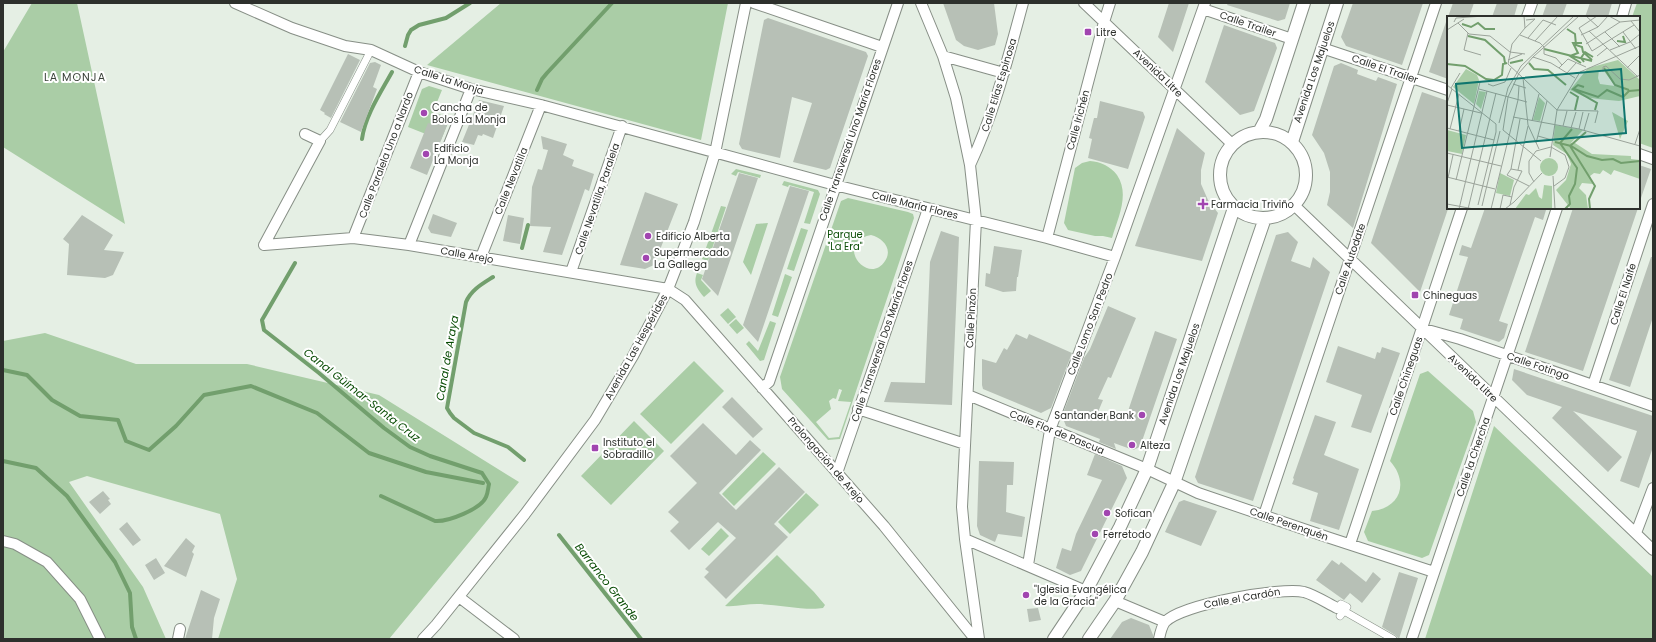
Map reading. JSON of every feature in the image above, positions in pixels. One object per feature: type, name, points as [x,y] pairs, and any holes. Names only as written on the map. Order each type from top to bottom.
[{"type":"street","name":"Calle La Monja","points":[[235,3],[292,28],[345,46],[371,50],[419,72],[471,89],[622,126],[715,153]]},
{"type":"street","name":"Avenida Las Hespérides","points":[[423,639],[459,597],[525,514],[595,420],[633,356],[668,290],[694,222],[715,153],[746,3]]},
{"type":"street","points":[[754,3],[882,47]]},
{"type":"street","name":"Calle Transversal Uno María Flores","points":[[762,388],[769,382],[898,3]]},
{"type":"street","name":"Calle Pinzón","points":[[921,3],[943,56],[956,98],[970,166],[976,220],[962,507],[979,639]]},
{"type":"street","name":"Calle Elías Espinosa","points":[[970,166],[980,143],[1004,73],[1023,3]]},
{"type":"street","name":"Avenida Litre","points":[[1084,3],[1232,143]]},
{"type":"street","name":"Calle Irichén","points":[[1047,238],[1110,3]]},
{"type":"street","points":[[1259,132],[1266,119],[1304,3]]},
{"type":"street","name":"Avenida Los Majuelos","points":[[1292,142],[1337,3]]},
{"type":"street","name":"Calle Autodate","points":[[1264,515],[1436,3]]},
{"type":"street","points":[[1527,16],[1532,3]]},
{"type":"street","points":[[1622,16],[1626,3]]},
{"type":"street","name":"Calle Trailer","points":[[1204,6],[1292,39]]},
{"type":"street","name":"Calle Lomo San Pedro","points":[[1028,565],[1050,430],[1115,257],[1204,6]]},
{"type":"street","name":"Calle El Trailer","points":[[1322,48],[1447,90]]},
{"type":"street","points":[[305,134],[320,141],[330,130],[371,50]]},
{"type":"street","points":[[943,56],[1004,73]]},
{"type":"street","name":"Calle Paralela Uno a Nardo","points":[[353,238],[419,72]]},
{"type":"street","points":[[409,245],[471,89]]},
{"type":"street","name":"Calle Nevatilla","points":[[481,257],[541,105]]},
{"type":"street","name":"Calle Nevatilla, Paralela","points":[[571,272],[622,126]]},
{"type":"street","points":[[1259,132],[1279,135],[1292,142],[1299,151],[1306,168],[1304,188],[1294,205],[1281,214],[1265,218],[1252,216],[1234,208],[1226,198],[1220,181],[1221,163],[1232,143],[1241,137],[1259,132]]},
{"type":"street","name":"Calle Arejo","points":[[320,141],[264,245],[353,238],[409,245],[668,290]]},
{"type":"street","name":"Calle María Flores","points":[[715,153],[928,209],[1047,238],[1115,257]]},
{"type":"street","points":[[1640,154],[1653,159]]},
{"type":"street","name":"Calle El Naife","points":[[1593,385],[1653,204]]},
{"type":"street","name":"Avenida Litre","points":[[1294,205],[1653,550]]},
{"type":"street","name":"Avenida Los Majuelos","points":[[1054,639],[1086,591],[1120,527],[1147,469],[1234,208]]},
{"type":"street","name":"Calle Transversal Dos María Flores","points":[[837,473],[928,209]]},
{"type":"street","name":"Calle Chineguas","points":[[1350,544],[1462,209]]},
{"type":"street","name":"Calle la Chercha","points":[[1410,638],[1494,397],[1557,209]]},
{"type":"street","points":[[1089,639],[1115,601],[1142,552],[1174,483],[1265,218]]},
{"type":"street","name":"Prolongación de Arejo","points":[[668,290],[684,300],[884,526],[975,639]]},
{"type":"street","name":"Calle Fotingo","points":[[1422,328],[1460,339],[1653,406]]},
{"type":"street","name":"Calle Flor de Pascua","points":[[968,395],[1147,469]]},
{"type":"street","points":[[858,409],[966,444]]},
{"type":"street","name":"Calle Perenquén","points":[[1147,469],[1198,493],[1434,572]]},
{"type":"street","points":[[1636,533],[1653,488]]},
{"type":"street","points":[[965,539],[1086,591]]},
{"type":"street","points":[[3,541],[15,544],[47,562],[80,599],[100,639]]},
{"type":"street","name":"Calle el Cardón","points":[[1165,622],[1184,612],[1207,603],[1283,591],[1305,592],[1340,609],[1393,639]]},
{"type":"street","points":[[459,597],[514,639]]},
{"type":"street","points":[[1115,601],[1165,622],[1159,639]]},
{"type":"green space","points":[[32,3],[77,3],[125,224],[3,147],[3,52]]},
{"type":"green space","points":[[501,3],[728,3],[701,140],[427,65]]},
{"type":"green space","points":[[1637,3],[1653,3],[1653,148],[1640,143],[1640,16],[1632,16]]},
{"type":"green space","name":"Cancha de Bolos La Monja","points":[[429,86],[442,90],[433,112],[450,118],[441,140],[408,127],[422,89]]},
{"type":"green space","points":[[1090,161],[1102,163],[1108,167],[1117,175],[1121,182],[1123,190],[1122,206],[1112,238],[1068,230],[1064,223],[1075,168],[1082,163]]},
{"type":"green space","points":[[736,169],[761,175],[760,178],[738,172],[736,176],[731,174]]},
{"type":"green space","points":[[784,181],[818,190],[820,194],[810,224],[804,223],[814,192],[789,185],[788,187],[782,185]]},
{"type":"green space","name":"Parque \"La Era\"","points":[[848,198],[908,212],[913,214],[914,218],[840,439],[828,440],[782,389],[780,377],[841,201]],"holes":[[[871,235],[883,241],[888,252],[885,261],[878,268],[870,269],[863,266],[857,260],[854,253],[855,246],[860,239]],[[839,389],[842,390],[838,401],[851,402],[839,437],[829,438],[816,422],[831,409],[829,401],[833,398],[836,399]]]},
{"type":"green space","points":[[721,206],[726,207],[708,261],[702,259]]},
{"type":"green space","points":[[768,223],[751,275],[743,262],[756,224]]},
{"type":"green space","points":[[801,228],[808,230],[794,271],[787,269]]},
{"type":"green space","points":[[697,273],[703,275],[701,280],[711,291],[704,297],[696,286],[695,280]]},
{"type":"green space","points":[[785,274],[792,277],[778,317],[772,315]]},
{"type":"green space","points":[[728,308],[736,317],[728,324],[720,315]]},
{"type":"green space","points":[[736,319],[744,328],[737,334],[729,325]]},
{"type":"green space","points":[[770,321],[776,323],[764,360],[760,361],[746,344],[749,341],[758,351]]},
{"type":"green space","points":[[45,333],[136,364],[247,364],[379,395],[519,482],[389,639],[218,639],[237,579],[220,514],[87,476],[69,482],[143,587],[166,639],[3,639],[3,341]]},
{"type":"green space","points":[[694,361],[724,391],[671,444],[640,414]]},
{"type":"green space","points":[[1428,371],[1473,411],[1476,422],[1429,555],[1422,558],[1368,541],[1364,532],[1372,511],[1382,509],[1390,505],[1399,493],[1399,477],[1396,469],[1390,461],[1420,374]]},
{"type":"green space","points":[[634,421],[664,451],[611,505],[581,476]]},
{"type":"green space","points":[[1494,426],[1653,577],[1653,639],[1425,639]]},
{"type":"green space","points":[[763,452],[776,464],[734,506],[722,494]]},
{"type":"green space","points":[[806,493],[819,505],[790,534],[778,522]]},
{"type":"green space","points":[[721,528],[729,536],[709,556],[701,549]]},
{"type":"green space","points":[[777,555],[814,592],[825,605],[823,608],[808,609],[764,604],[725,606]]},
{"type":"building","points":[[943,3],[994,3],[998,34],[995,45],[978,50],[964,46],[956,40]]},
{"type":"building","points":[[1169,3],[1189,3],[1173,52],[1158,37]]},
{"type":"building","points":[[1228,3],[1290,3],[1285,19],[1278,21],[1227,5]]},
{"type":"building","points":[[1353,3],[1423,3],[1402,65],[1346,46],[1341,37]]},
{"type":"building","points":[[1453,3],[1474,3],[1469,16],[1448,16]]},
{"type":"building","points":[[1497,3],[1518,3],[1514,16],[1492,16]]},
{"type":"building","points":[[1547,3],[1567,3],[1562,16],[1542,16]]},
{"type":"building","points":[[1590,3],[1612,3],[1608,16],[1585,16]]},
{"type":"building","points":[[768,18],[866,52],[868,56],[830,168],[826,170],[793,162],[812,103],[792,97],[780,158],[742,149],[739,144],[764,20]]},
{"type":"building","points":[[1446,22],[1447,79],[1429,72]]},
{"type":"building","points":[[1224,25],[1275,43],[1277,48],[1254,111],[1240,115],[1205,82]]},
{"type":"building","points":[[348,54],[360,60],[331,118],[320,110]]},
{"type":"building","points":[[375,62],[381,65],[373,87],[377,89],[361,132],[340,122],[370,63]]},
{"type":"building","points":[[1341,63],[1358,70],[1357,74],[1376,81],[1378,77],[1397,84],[1353,228],[1327,205],[1330,192],[1330,172],[1324,153],[1312,135],[1334,66]]},
{"type":"building","points":[[1422,92],[1447,101],[1448,209],[1420,292],[1371,243]]},
{"type":"building","points":[[479,100],[504,106],[493,138],[483,134],[482,136],[478,135],[474,145],[462,142]]},
{"type":"building","points":[[1100,101],[1143,112],[1145,117],[1128,169],[1088,158],[1092,139],[1089,138],[1094,118],[1097,118]]},
{"type":"building","name":"Edificio La Monja","points":[[438,114],[450,118],[427,175],[410,168],[428,123],[434,125]]},
{"type":"building","points":[[1177,128],[1205,153],[1201,170],[1201,184],[1208,200],[1218,213],[1202,261],[1135,246]]},
{"type":"building","points":[[541,136],[567,144],[563,155],[574,160],[572,166],[594,174],[589,191],[585,189],[562,255],[543,252],[551,227],[530,226],[532,187],[538,169],[542,170],[548,150],[543,149]]},
{"type":"building","points":[[1640,165],[1651,169],[1640,198]]},
{"type":"building","points":[[739,173],[758,178],[718,296],[702,279]]},
{"type":"building","points":[[790,186],[809,191],[758,342],[743,325]]},
{"type":"building","name":"Edificio Alberta","points":[[645,192],[678,204],[654,265],[645,269],[620,265]]},
{"type":"building","points":[[1485,209],[1546,210],[1543,220],[1535,217],[1499,321],[1508,324],[1504,338],[1499,342],[1460,329],[1463,319],[1449,315],[1468,257],[1459,255],[1462,245],[1471,248]]},
{"type":"building","points":[[1573,209],[1638,209],[1583,371],[1525,352]]},
{"type":"building","points":[[433,214],[457,223],[451,237],[431,233],[428,228]]},
{"type":"building","points":[[82,215],[113,235],[104,250],[124,252],[113,275],[105,278],[67,275],[69,244],[63,239]]},
{"type":"building","points":[[508,215],[524,218],[520,244],[503,241]]},
{"type":"building","points":[[941,231],[959,237],[952,405],[884,402],[891,382],[925,383],[930,262]]},
{"type":"building","points":[[1288,232],[1298,242],[1291,261],[1310,268],[1313,257],[1330,272],[1253,501],[1198,483],[1195,477],[1276,235]]},
{"type":"building","points":[[994,246],[1022,250],[1016,291],[1003,292],[985,286],[986,273],[990,274]]},
{"type":"building","points":[[1651,257],[1653,257],[1653,317],[1630,387],[1609,380]]},
{"type":"building","points":[[1108,306],[1136,318],[1111,378],[1108,377],[1098,399],[1103,400],[1098,412],[1125,420],[1155,331],[1177,339],[1140,447],[1133,450],[1114,443],[1116,449],[1099,442],[1100,439],[1066,426],[1062,416],[1084,358],[1090,349]]},
{"type":"building","points":[[1016,334],[1027,339],[1029,334],[1072,353],[1051,408],[1041,413],[983,389],[982,359],[996,363],[1004,348],[1007,350]]},
{"type":"building","points":[[1338,346],[1375,359],[1377,352],[1380,353],[1382,347],[1400,353],[1371,433],[1351,427],[1362,395],[1326,382]]},
{"type":"building","points":[[1514,369],[1653,416],[1653,447],[1639,488],[1620,481],[1637,431],[1573,411],[1622,457],[1608,472],[1552,418],[1562,407],[1527,395],[1512,380]]},
{"type":"building","points":[[732,397],[763,429],[753,438],[722,407]]},
{"type":"building","points":[[1315,415],[1336,422],[1324,455],[1359,469],[1339,530],[1310,521],[1318,493],[1292,484]]},
{"type":"building","points":[[703,423],[736,455],[750,440],[761,450],[719,493],[736,510],[779,467],[805,492],[774,524],[788,537],[726,599],[704,577],[709,572],[705,569],[736,538],[718,522],[689,550],[670,531],[679,522],[668,512],[697,483],[670,456]]},
{"type":"building","points":[[1095,454],[1122,466],[1127,478],[1081,571],[1070,575],[1056,568],[1062,548],[1071,551],[1076,534],[1102,480],[1087,475]]},
{"type":"building","points":[[979,461],[1014,462],[1013,485],[1007,485],[1006,512],[1025,517],[1022,537],[998,534],[995,542],[980,535],[977,526]]},
{"type":"building","points":[[103,491],[110,499],[108,500],[111,504],[100,514],[89,502]]},
{"type":"building","points":[[1184,500],[1217,511],[1201,546],[1165,532],[1179,502]]},
{"type":"building","points":[[127,522],[141,540],[133,546],[119,529]]},
{"type":"building","points":[[186,538],[195,546],[192,552],[194,554],[186,577],[164,566]]},
{"type":"building","points":[[156,558],[165,573],[154,580],[145,565]]},
{"type":"building","points":[[1332,560],[1339,565],[1341,562],[1366,582],[1373,572],[1381,579],[1362,603],[1350,593],[1344,600],[1316,580]]},
{"type":"building","points":[[1399,572],[1418,578],[1399,639],[1382,627]]},
{"type":"building","points":[[201,590],[220,599],[214,618],[212,639],[185,639]]},
{"type":"building","points":[[1038,608],[1041,620],[1029,622],[1027,609]]},
{"type":"building","points":[[1131,618],[1149,625],[1153,639],[1110,639],[1122,622]]},
{"type":"waterway","name":"Canal Güímar-Santa Cruz","points":[[405,46],[411,30],[419,25],[446,18],[470,3]]},
{"type":"waterway","name":"Canal de Araya","points":[[537,90],[542,79],[547,73],[612,3]]},
{"type":"waterway","name":"Canal Güímar-Santa Cruz","points":[[362,139],[370,113],[392,72]]},
{"type":"waterway","name":"Canal de Araya","points":[[522,248],[528,225]]},
{"type":"waterway","name":"Canal Güímar-Santa Cruz","points":[[295,263],[262,320],[264,330],[319,373],[384,428],[410,447],[430,456],[482,473],[489,484],[486,497],[478,506],[464,514],[441,521],[435,521],[381,496]]},
{"type":"waterway","name":"Canal de Araya","points":[[493,277],[474,291],[466,302],[447,408],[454,418],[474,433],[508,447],[524,460]]},
{"type":"waterway","name":"Barranco Grande","points":[[3,370],[27,375],[52,400],[80,416],[118,420],[126,441],[149,450],[176,426],[204,395],[251,386],[317,413],[369,453],[426,472],[483,483]]},
{"type":"waterway","points":[[3,461],[36,468],[67,496],[115,562],[130,593],[132,627],[136,639]]},
{"type":"waterway","name":"Barranco Grande","points":[[559,535],[641,639]]},
{"type":"place","name":"Litre","points":[[1088,32]]},
{"type":"place","name":"Cancha de Bolos La Monja","points":[[424,113]]},
{"type":"place","name":"Edificio La Monja","points":[[426,154]]},
{"type":"place","name":"Farmacia Triviño","points":[[1203,204]]},
{"type":"place","name":"Edificio Alberta","points":[[648,236]]},
{"type":"place","name":"Supermercado La Gallega","points":[[646,258]]},
{"type":"place","name":"Chineguas","points":[[1415,295]]},
{"type":"place","name":"Santander Bank","points":[[1142,415]]},
{"type":"place","name":"Alteza","points":[[1132,445]]},
{"type":"place","name":"Instituto el Sobradillo","points":[[595,448]]},
{"type":"place","name":"Sofican","points":[[1107,513]]},
{"type":"place","name":"Ferretodo","points":[[1095,534]]},
{"type":"place","name":"\"Iglesia Evangélica de la Gracia\"","points":[[1026,595]]},
{"type":"district","name":"LA MONJA","points":[[75,77]]}]
